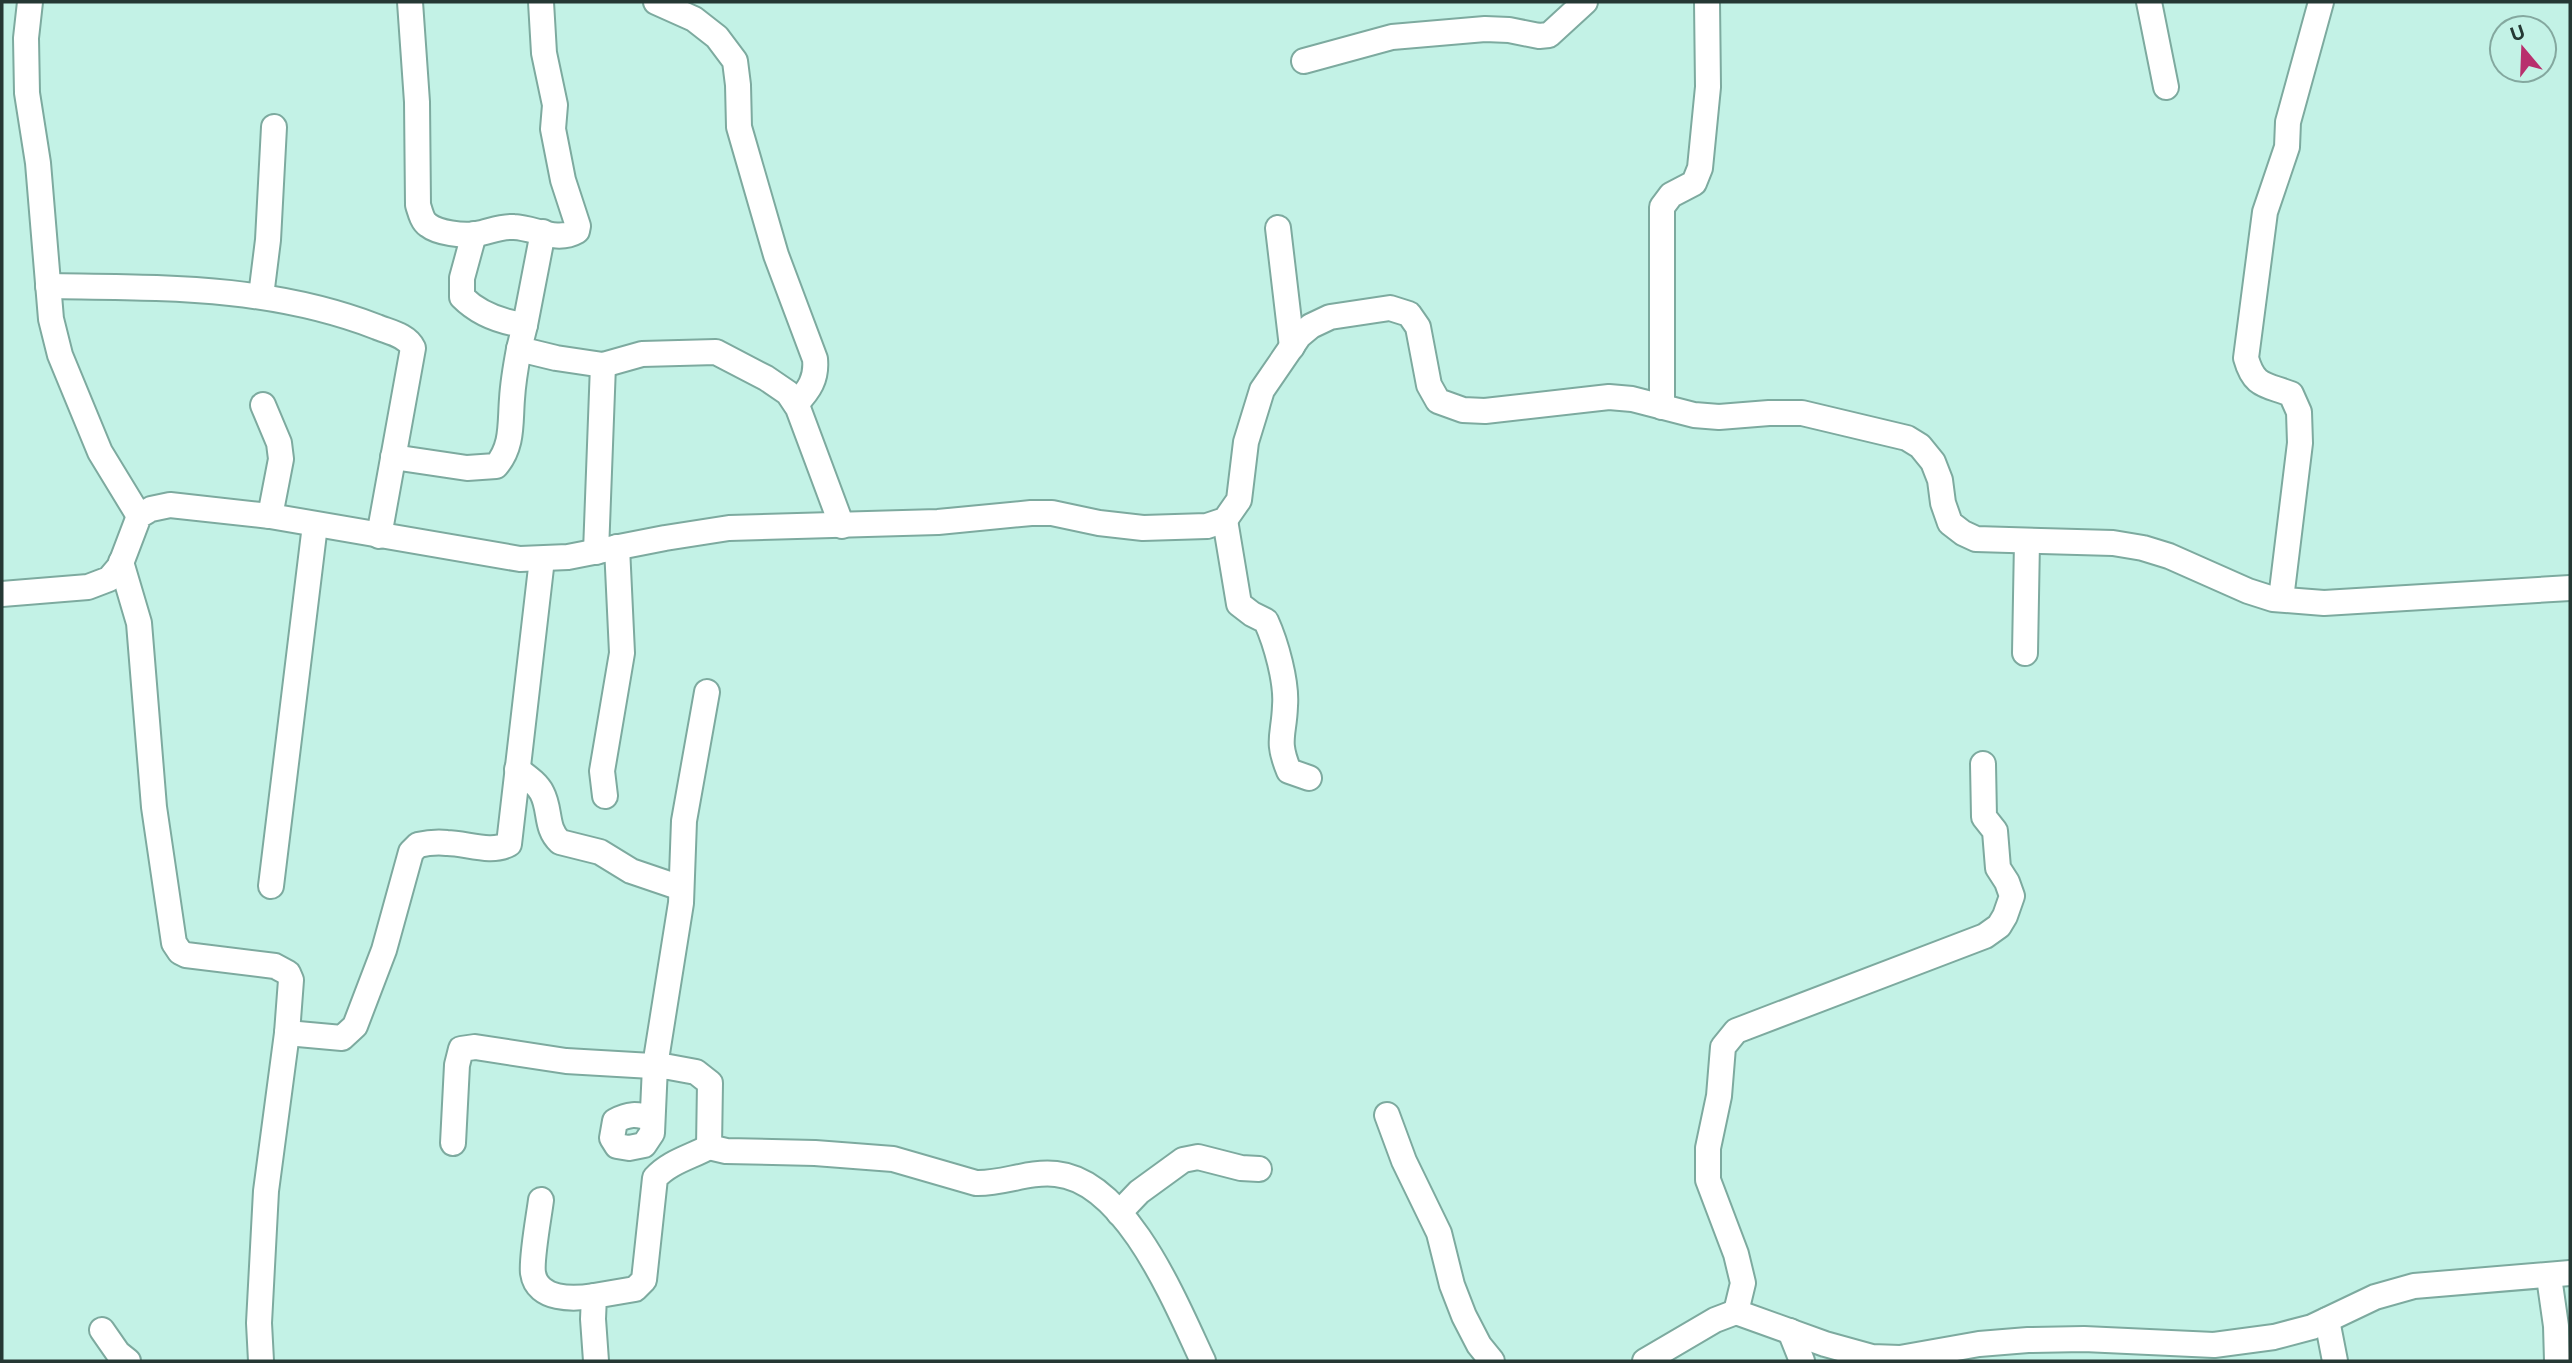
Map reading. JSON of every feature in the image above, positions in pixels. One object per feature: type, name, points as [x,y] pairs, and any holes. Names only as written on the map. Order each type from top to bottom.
[{"type":"street","points":[[30,2],[26,38],[27,93],[38,163],[51,319],[60,355],[100,452],[139,516]]},
{"type":"street","points":[[410,2],[417,102],[418,205],[429,226],[456,234],[474,234],[502,227],[535,229],[562,236],[578,230],[578,226],[563,180],[553,129],[555,105],[544,53],[541,2]]},
{"type":"street","points":[[656,2],[694,19],[717,37],[734,61],[738,85],[739,127],[776,255],[815,359],[816,370],[811,387],[796,404]]},
{"type":"street","points":[[1304,61],[1392,37],[1485,29],[1510,30],[1539,36],[1549,34],[1585,2]]},
{"type":"street","points":[[1662,407],[1662,207],[1666,200],[1694,183],[1700,167],[1708,87],[1707,2]]},
{"type":"street","points":[[2149,2],[2166,87]]},
{"type":"street","points":[[2281,598],[2300,443],[2300,412],[2291,394],[2262,384],[2251,375],[2246,358],[2265,212],[2287,147],[2288,122],[2321,2]]},
{"type":"street","points":[[261,296],[268,240],[274,127]]},
{"type":"street","points":[[1278,228],[1292,347]]},
{"type":"street","points":[[393,457],[467,468],[496,466],[505,456],[510,440],[512,396],[519,349],[542,232]]},
{"type":"street","points":[[474,234],[461,278],[462,297],[473,308],[490,316],[525,325]]},
{"type":"street","points":[[48,286],[204,289],[261,296],[350,316],[405,338],[413,348],[379,536]]},
{"type":"street","points":[[2,594],[88,587],[109,579],[121,562],[139,516],[158,506],[187,505],[270,516],[491,555],[542,559],[729,528],[938,522],[1041,513],[1123,527],[1162,529],[1207,526],[1225,520],[1239,500],[1246,442],[1262,390],[1299,336],[1311,326],[1330,317],[1390,308],[1409,314],[1418,327],[1429,384],[1437,401],[1463,410],[1485,411],[1609,397],[1633,399],[1693,415],[1719,417],[1802,413],[1907,438],[1920,446],[1933,462],[1950,523],[1976,539],[2113,543],[2143,548],[2169,556],[2248,591],[2273,598],[2324,603],[2570,588]]},
{"type":"street","points":[[519,349],[603,365],[642,355],[716,352],[766,378],[788,394],[796,404],[842,526]]},
{"type":"street","points":[[603,365],[606,549],[622,653],[602,771],[605,796]]},
{"type":"street","points":[[263,405],[279,443],[281,458],[270,516]]},
{"type":"street","points":[[1225,520],[1239,604],[1266,621],[1276,643],[1286,706],[1280,739],[1282,755],[1289,771],[1309,778]]},
{"type":"street","points":[[271,886],[315,525]]},
{"type":"street","points":[[2025,653],[2027,541]]},
{"type":"street","points":[[287,1033],[327,1039],[342,1038],[355,1026],[384,950],[411,852],[418,845],[448,843],[485,848],[509,844],[542,559]]},
{"type":"street","points":[[121,562],[139,623],[154,807],[174,943],[180,952],[186,955],[275,966],[285,970],[291,980],[287,1033],[265,1191],[259,1323],[261,1361]]},
{"type":"street","points":[[651,1119],[655,1066],[679,920],[684,821],[707,692]]},
{"type":"street","points":[[1736,1312],[1743,1283],[1736,1254],[1708,1180],[1708,1148],[1719,1096],[1723,1047],[1736,1031],[1984,936],[1999,926],[2006,916],[2012,896],[1998,868],[1994,831],[1984,817],[1983,764]]},
{"type":"street","points":[[517,769],[540,790],[549,828],[559,842],[600,852],[631,871],[681,888]]},
{"type":"street","points":[[453,1143],[457,1065],[461,1049],[475,1047],[566,1061],[655,1066],[696,1072],[710,1083],[709,1146]]},
{"type":"street","points":[[1387,1115],[1439,1233],[1452,1285],[1464,1316],[1479,1345],[1492,1361]]},
{"type":"street","points":[[541,1200],[533,1273],[540,1287],[556,1297],[579,1298],[628,1290],[641,1285],[646,1273],[655,1178],[673,1163],[689,1158],[709,1146],[726,1151],[751,1153],[815,1153],[893,1159],[976,1183],[1037,1174],[1076,1178],[1119,1213],[1135,1232],[1160,1272],[1203,1361]]},
{"type":"street","points":[[1119,1213],[1139,1192],[1183,1160],[1198,1157],[1259,1170]]},
{"type":"street","points":[[1645,1361],[1715,1320],[1736,1312],[1825,1344],[1872,1357],[1900,1358],[1979,1344],[2028,1340],[2084,1339],[2193,1345],[2227,1344],[2274,1337],[2312,1327],[2375,1297],[2414,1286],[2559,1275],[2557,1361]]},
{"type":"street","points":[[594,1296],[596,1361]]},
{"type":"street","points":[[2327,1320],[2336,1361]]},
{"type":"street","points":[[102,1330],[118,1353],[128,1361]]},
{"type":"street","points":[[1790,1331],[1802,1361]]}]
